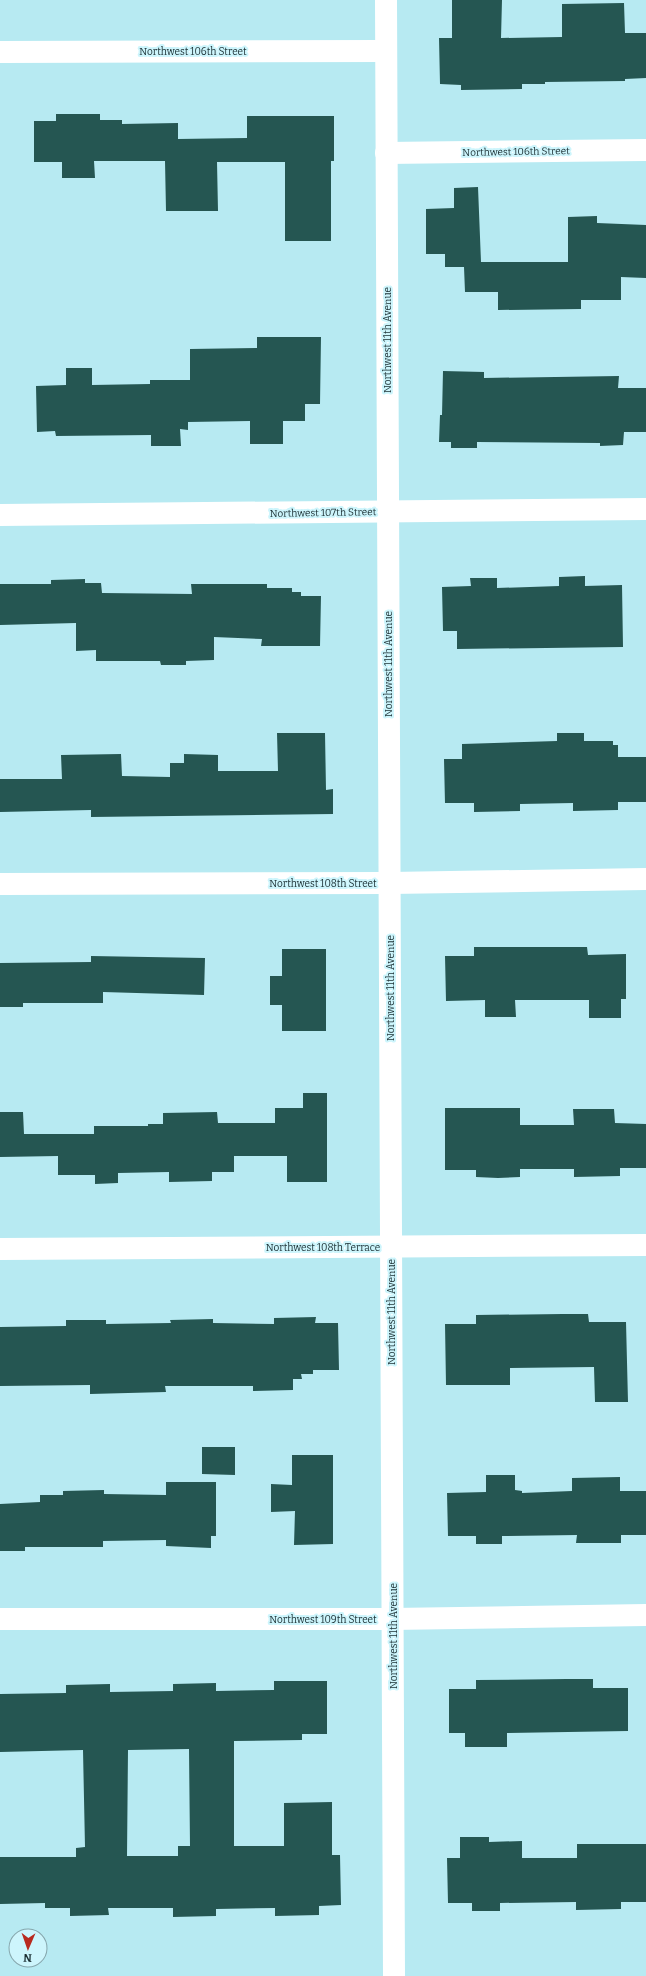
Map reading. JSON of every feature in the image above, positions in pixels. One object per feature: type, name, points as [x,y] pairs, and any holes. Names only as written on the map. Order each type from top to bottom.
[{"type":"street","name":"Northwest 11th Avenue","points":[[386,0],[394,1976]]},
{"type":"street","name":"Northwest 106th Street","points":[[0,52],[386,51]]},
{"type":"street","name":"Northwest 106th Street","points":[[386,153],[646,150]]},
{"type":"street","name":"Northwest 107th Street","points":[[0,515],[646,509]]},
{"type":"street","name":"Northwest 108th Street","points":[[0,884],[390,883],[646,879]]},
{"type":"street","name":"Northwest 108th Terrace","points":[[0,1249],[646,1245]]},
{"type":"street","name":"Northwest 109th Street","points":[[0,1619],[392,1619],[646,1615]]},
{"type":"building","points":[[452,0],[502,0],[501,38],[562,37],[562,4],[624,3],[625,33],[646,33],[646,78],[625,79],[625,81],[545,82],[545,84],[522,84],[522,89],[461,90],[461,85],[440,84],[439,38],[452,38]]},
{"type":"building","points":[[56,114],[100,114],[100,120],[122,120],[122,124],[178,123],[178,139],[247,138],[247,116],[334,116],[334,161],[331,161],[331,241],[285,241],[285,162],[217,162],[218,211],[166,211],[165,161],[94,161],[95,178],[62,178],[62,162],[34,162],[34,121],[56,121]]},
{"type":"building","points":[[478,187],[481,262],[568,262],[568,217],[597,216],[597,223],[646,225],[646,278],[621,277],[621,300],[581,300],[581,309],[498,310],[498,292],[465,292],[464,267],[445,267],[445,254],[426,254],[426,209],[454,208],[454,188]]},
{"type":"building","points":[[257,337],[321,337],[320,404],[305,404],[305,421],[283,421],[283,444],[250,444],[250,421],[188,422],[188,430],[180,429],[181,446],[151,446],[151,435],[56,436],[55,431],[37,432],[36,386],[66,385],[66,368],[92,368],[92,385],[150,384],[150,380],[190,380],[190,349],[257,348]]},
{"type":"building","points":[[443,371],[484,372],[484,378],[619,376],[618,388],[646,388],[646,432],[624,432],[623,445],[600,446],[600,443],[477,442],[477,448],[451,448],[451,442],[439,442],[440,415],[442,415]]},
{"type":"building","points":[[585,576],[585,586],[622,585],[623,647],[457,649],[457,631],[443,631],[442,587],[471,586],[470,578],[497,578],[497,588],[559,586],[559,577]]},
{"type":"building","points":[[85,579],[85,583],[101,583],[102,593],[192,594],[191,584],[267,584],[267,588],[292,588],[292,592],[301,592],[301,596],[321,596],[320,646],[261,646],[262,639],[214,637],[214,660],[186,661],[186,665],[161,665],[160,661],[96,661],[96,650],[76,651],[76,623],[0,625],[0,584],[51,584],[51,580]]},
{"type":"building","points":[[277,733],[325,733],[326,790],[333,789],[333,814],[91,817],[91,810],[0,812],[0,779],[62,779],[61,755],[121,754],[122,776],[170,777],[170,763],[184,763],[184,754],[218,755],[218,771],[278,771]]},
{"type":"building","points":[[557,733],[584,733],[584,741],[613,741],[613,745],[618,745],[618,757],[646,757],[646,802],[618,802],[618,810],[573,811],[573,803],[520,804],[520,811],[474,812],[474,803],[445,803],[444,759],[462,759],[462,744],[557,741]]},
{"type":"building","points":[[474,947],[587,947],[588,955],[626,954],[626,999],[621,999],[621,1018],[589,1018],[589,1000],[515,1000],[516,1017],[485,1017],[485,1000],[446,1001],[445,956],[474,956]]},
{"type":"building","points":[[282,949],[326,949],[326,1031],[282,1031],[282,1005],[270,1005],[270,976],[282,976]]},
{"type":"building","points":[[91,956],[205,958],[204,995],[103,992],[103,1003],[23,1003],[23,1007],[0,1007],[0,963],[91,962]]},
{"type":"building","points":[[303,1093],[327,1093],[327,1182],[287,1182],[287,1156],[234,1156],[234,1172],[212,1172],[212,1181],[169,1182],[169,1172],[118,1173],[118,1183],[95,1184],[95,1175],[58,1175],[58,1156],[0,1157],[0,1112],[23,1112],[24,1134],[94,1134],[94,1126],[148,1126],[148,1124],[163,1124],[163,1113],[217,1112],[218,1123],[275,1123],[275,1108],[303,1108]]},
{"type":"building","points":[[445,1108],[520,1108],[520,1125],[574,1125],[573,1109],[614,1109],[615,1123],[646,1124],[646,1168],[620,1168],[620,1176],[574,1177],[574,1169],[520,1169],[520,1177],[498,1178],[476,1177],[476,1170],[445,1170]]},
{"type":"building","points":[[588,1314],[589,1322],[626,1322],[628,1402],[595,1402],[594,1367],[510,1368],[510,1385],[446,1385],[445,1324],[476,1324],[476,1315]]},
{"type":"building","points":[[316,1317],[315,1323],[338,1323],[339,1370],[313,1370],[313,1374],[301,1374],[302,1379],[293,1379],[293,1390],[253,1391],[253,1386],[165,1386],[166,1392],[90,1394],[90,1385],[0,1386],[0,1327],[66,1326],[66,1320],[106,1320],[106,1324],[171,1323],[170,1320],[213,1319],[213,1323],[274,1324],[274,1318]]},
{"type":"building","points":[[202,1447],[235,1447],[235,1475],[202,1474]]},
{"type":"building","points":[[292,1455],[333,1455],[333,1544],[294,1545],[295,1511],[271,1512],[271,1484],[292,1485]]},
{"type":"building","points":[[486,1475],[515,1475],[515,1490],[522,1491],[522,1493],[572,1491],[572,1478],[620,1477],[620,1491],[646,1491],[646,1535],[621,1535],[621,1543],[576,1543],[577,1535],[502,1536],[502,1544],[476,1544],[476,1536],[448,1536],[447,1493],[486,1492]]},
{"type":"building","points":[[166,1482],[216,1482],[216,1536],[211,1536],[211,1548],[166,1546],[166,1540],[103,1541],[103,1547],[25,1547],[25,1551],[0,1551],[0,1504],[40,1502],[40,1495],[63,1495],[63,1491],[104,1490],[104,1494],[166,1495]]},
{"type":"building","points":[[593,1679],[593,1688],[628,1688],[628,1731],[507,1733],[507,1747],[465,1747],[465,1733],[449,1733],[449,1689],[476,1689],[476,1680]]},
{"type":"building","points":[[274,1681],[327,1681],[327,1734],[302,1734],[302,1740],[234,1741],[234,1846],[284,1846],[284,1803],[332,1802],[332,1855],[340,1855],[341,1905],[319,1906],[319,1915],[275,1916],[275,1908],[216,1909],[216,1916],[173,1917],[173,1908],[108,1908],[109,1915],[70,1916],[70,1908],[45,1908],[45,1903],[0,1904],[0,1857],[76,1857],[76,1848],[85,1847],[83,1750],[0,1752],[0,1694],[66,1693],[66,1685],[110,1684],[110,1692],[173,1691],[173,1684],[216,1683],[216,1691],[274,1690]],"holes":[[[189,1749],[190,1846],[178,1846],[178,1856],[127,1856],[128,1750]]]},
{"type":"building","points":[[460,1837],[489,1837],[489,1842],[522,1841],[522,1858],[577,1858],[577,1844],[646,1844],[646,1902],[621,1902],[621,1909],[576,1910],[576,1902],[500,1903],[500,1911],[472,1911],[472,1903],[448,1903],[447,1858],[460,1858]]}]
